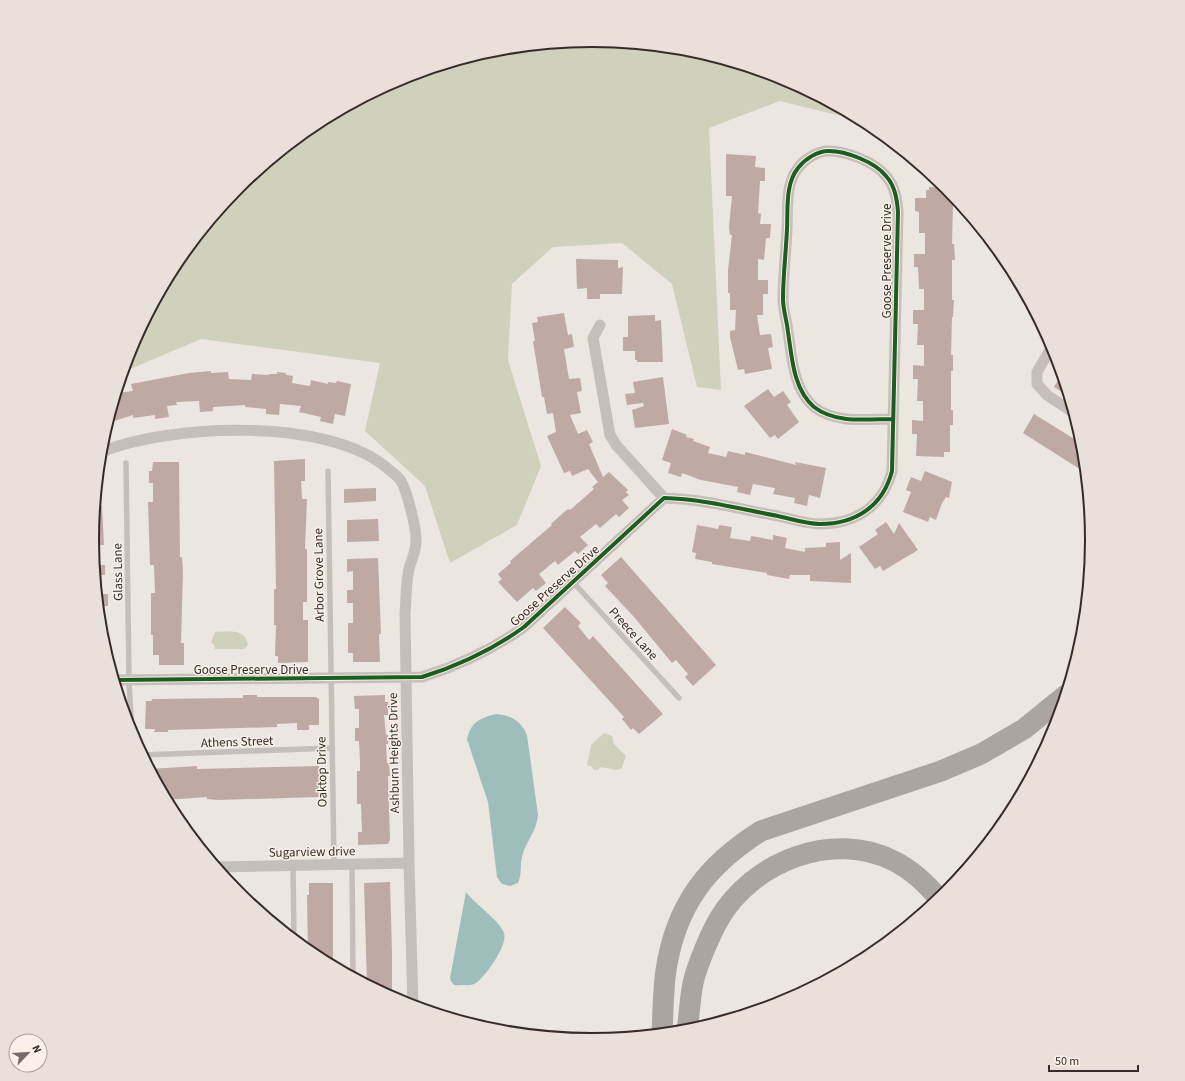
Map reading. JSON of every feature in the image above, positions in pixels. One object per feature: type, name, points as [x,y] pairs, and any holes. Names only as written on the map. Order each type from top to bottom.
[{"type":"highway","points":[[662,1029],[666,970],[675,931],[690,898],[708,874],[736,847],[761,831],[941,771],[981,754],[1024,729],[1059,700]]},
{"type":"highway","points":[[688,1025],[693,982],[710,935],[720,917],[735,899],[749,884],[774,866],[803,854],[823,850],[844,849],[864,851],[894,861],[911,871],[935,895]]},
{"type":"street","name":"Goose Preserve Drive","points":[[119,680],[422,677],[458,666],[501,644],[574,582],[664,498],[690,499],[819,524],[843,521],[856,517],[868,510],[881,497],[888,486],[892,471],[893,419],[897,199],[892,185],[886,176],[870,162],[840,152],[828,151],[816,154],[807,159],[791,178],[789,197],[783,300],[794,371],[804,396],[814,407],[825,414],[838,418],[893,419]]},
{"type":"street","points":[[600,325],[593,338],[610,435],[617,446],[664,498]]},
{"type":"street","points":[[1048,353],[1037,372],[1037,384],[1047,395],[1068,408]]},
{"type":"street","name":"Ashburn Heights Drive","points":[[107,450],[148,438],[217,430],[288,433],[341,444],[376,459],[401,480],[411,509],[416,542],[408,574],[405,614],[409,863],[414,1000]]},
{"type":"street","name":"Sugarview drive","points":[[223,868],[409,863]]},
{"type":"lane","name":"Glass Lane","points":[[126,463],[131,713]]},
{"type":"lane","name":"Arbor Grove Lane","points":[[328,471],[331,678]]},
{"type":"lane","name":"Preece Lane","points":[[574,582],[679,698]]},
{"type":"lane","name":"Oaktop Drive","points":[[331,678],[334,865]]},
{"type":"lane","name":"Athens Street","points":[[148,755],[332,748]]},
{"type":"lane","points":[[352,865],[353,972]]},
{"type":"lane","points":[[293,866],[294,933]]},
{"type":"green space","points":[[592,47],[657,51],[689,56],[751,73],[811,98],[846,117],[780,101],[709,128],[721,390],[697,387],[672,284],[622,243],[553,247],[512,284],[508,360],[541,466],[517,525],[450,563],[425,486],[365,431],[380,363],[201,339],[130,369],[150,322],[182,266],[221,215],[267,169],[318,130],[346,113],[374,98],[434,73],[496,56],[528,51]]},
{"type":"green space","points":[[215,632],[240,633],[247,640],[248,645],[244,649],[215,649],[211,642]]},
{"type":"green space","points":[[604,733],[612,736],[614,744],[626,756],[622,768],[615,770],[601,767],[598,770],[594,770],[591,766],[587,765],[591,745]]},
{"type":"water","points":[[496,714],[511,717],[519,722],[525,730],[527,735],[538,815],[536,826],[521,860],[518,883],[510,886],[502,884],[497,877],[488,802],[467,739],[471,728],[477,722],[485,717]]},
{"type":"water","points":[[466,892],[498,923],[504,933],[504,938],[500,952],[485,974],[476,983],[473,985],[457,985],[453,984],[450,978]]},
{"type":"building","points":[[726,154],[756,156],[755,167],[765,168],[765,181],[760,181],[758,213],[761,214],[760,224],[771,224],[770,238],[766,238],[764,260],[758,259],[758,280],[768,280],[768,294],[763,294],[763,315],[757,315],[760,335],[771,334],[773,347],[768,348],[772,369],[745,374],[744,369],[738,370],[730,337],[730,331],[735,330],[736,310],[730,310],[730,293],[728,293],[728,270],[732,235],[730,235],[729,227],[732,196],[726,196]]},
{"type":"building","points":[[929,187],[936,187],[953,204],[952,244],[954,244],[955,260],[952,260],[952,300],[954,300],[952,317],[951,355],[953,355],[953,371],[951,371],[951,410],[953,410],[953,425],[950,425],[950,452],[944,452],[944,457],[916,456],[917,434],[912,434],[912,420],[923,421],[923,401],[917,401],[918,379],[913,379],[913,365],[924,366],[924,345],[917,345],[918,324],[913,324],[913,310],[924,310],[924,289],[919,289],[918,267],[914,267],[914,254],[925,254],[925,233],[919,233],[919,212],[915,211],[915,198],[926,198],[926,190],[929,190]]},
{"type":"building","points":[[576,259],[618,260],[618,268],[623,267],[622,294],[600,294],[600,299],[587,299],[587,288],[577,289]]},
{"type":"building","points":[[564,313],[568,335],[572,334],[574,347],[564,349],[569,379],[580,378],[582,391],[577,392],[581,413],[570,415],[578,434],[587,430],[593,442],[589,444],[603,477],[609,472],[628,490],[626,492],[629,495],[622,500],[629,508],[619,517],[616,514],[600,528],[596,524],[580,537],[588,545],[578,554],[575,551],[558,565],[555,561],[539,574],[546,583],[536,591],[533,588],[517,602],[498,582],[502,579],[498,574],[511,563],[510,561],[552,525],[551,524],[563,513],[568,509],[570,510],[594,489],[592,487],[598,482],[588,469],[572,476],[570,471],[564,473],[547,436],[556,432],[553,413],[547,414],[544,397],[542,397],[533,341],[535,341],[532,323],[538,322],[537,317]]},
{"type":"building","points":[[655,315],[655,321],[661,320],[663,362],[637,362],[637,360],[635,360],[635,351],[623,351],[623,337],[628,337],[628,316]]},
{"type":"building","points":[[211,371],[211,373],[228,372],[229,379],[251,380],[252,374],[269,375],[277,374],[277,372],[286,373],[286,375],[293,376],[292,383],[310,386],[311,380],[328,384],[328,382],[336,383],[337,381],[351,384],[345,416],[335,414],[333,424],[320,421],[321,417],[299,412],[301,406],[280,404],[279,415],[266,414],[266,409],[245,407],[245,405],[213,407],[213,411],[200,412],[199,401],[176,402],[177,405],[167,406],[169,417],[155,419],[155,415],[133,418],[133,415],[114,421],[122,392],[133,391],[131,384],[189,373]]},
{"type":"building","points":[[663,377],[669,424],[635,428],[632,410],[644,406],[643,403],[627,405],[625,394],[635,393],[633,382]]},
{"type":"building","points":[[1059,379],[1063,393],[1054,387]]},
{"type":"building","points":[[768,389],[774,397],[783,391],[791,402],[787,405],[799,422],[778,439],[775,435],[770,438],[744,406]]},
{"type":"building","points":[[1034,414],[1076,440],[1081,470],[1023,433]]},
{"type":"building","points":[[672,429],[687,435],[686,437],[694,439],[693,441],[710,447],[708,453],[726,457],[728,451],[745,455],[745,452],[796,465],[795,462],[826,468],[820,498],[809,495],[807,506],[794,503],[795,498],[773,494],[775,488],[753,484],[750,495],[737,492],[738,487],[701,480],[682,473],[681,477],[668,473],[671,463],[662,460]]},
{"type":"building","points":[[305,459],[305,481],[301,481],[302,499],[307,499],[305,549],[307,549],[307,602],[303,602],[303,620],[308,620],[308,662],[278,663],[278,656],[275,656],[276,625],[274,625],[274,589],[276,589],[274,461]]},
{"type":"building","points":[[153,462],[179,462],[180,557],[182,557],[183,571],[181,643],[184,643],[184,665],[159,665],[159,655],[153,655],[153,635],[151,635],[151,593],[155,593],[154,565],[150,565],[148,502],[153,502],[153,483],[149,483],[149,471],[152,471]]},
{"type":"building","points":[[925,471],[952,482],[949,498],[946,497],[942,503],[936,520],[930,517],[928,522],[903,512],[911,492],[906,490],[911,477],[921,481]]},
{"type":"building","points":[[376,488],[376,501],[344,503],[344,489]]},
{"type":"building","points":[[100,506],[102,506],[104,545],[99,545]]},
{"type":"building","points":[[378,519],[379,541],[347,542],[347,520]]},
{"type":"building","points":[[886,522],[894,534],[899,523],[918,550],[883,571],[880,566],[875,569],[859,547],[878,534],[875,530]]},
{"type":"building","points":[[697,525],[718,529],[719,525],[732,527],[730,538],[750,541],[751,536],[773,540],[773,535],[787,538],[785,548],[805,552],[805,548],[826,547],[826,543],[840,542],[840,560],[851,553],[851,583],[810,581],[810,575],[790,575],[789,579],[767,575],[767,573],[712,564],[712,562],[695,559],[696,553],[692,552]]},
{"type":"building","points":[[621,557],[716,665],[693,686],[685,677],[688,674],[676,660],[672,663],[634,617],[605,586],[608,583],[601,575]]},
{"type":"building","points":[[378,558],[381,634],[379,634],[380,662],[353,662],[353,653],[348,653],[348,623],[353,623],[353,603],[347,603],[347,590],[353,590],[353,571],[347,572],[347,559]]},
{"type":"building","points":[[100,565],[105,565],[105,575],[100,575]]},
{"type":"building","points":[[102,594],[108,594],[108,606],[103,606]]},
{"type":"building","points":[[565,607],[581,623],[578,626],[589,640],[593,636],[663,714],[639,734],[633,728],[631,730],[622,719],[624,717],[543,628]]},
{"type":"building","points":[[243,695],[257,695],[257,697],[316,697],[319,699],[319,725],[309,725],[309,730],[297,730],[297,723],[277,724],[277,727],[168,730],[168,732],[154,732],[155,729],[145,729],[146,701],[152,701],[152,699],[243,698]]},
{"type":"building","points":[[385,695],[385,702],[388,702],[388,715],[384,715],[386,735],[388,735],[388,744],[386,744],[387,763],[389,763],[390,776],[388,776],[390,840],[388,844],[358,845],[358,832],[362,832],[361,804],[357,804],[357,771],[360,771],[359,741],[355,741],[355,728],[359,728],[359,709],[355,709],[354,696]]},
{"type":"building","points":[[197,766],[197,769],[319,766],[319,797],[218,800],[207,799],[207,797],[173,800],[155,769]]},
{"type":"building","points":[[390,882],[392,991],[367,979],[364,883]]},
{"type":"building","points":[[309,883],[333,883],[333,960],[308,944],[307,895],[309,895]]},
{"type":"cycle path","points":[[119,680],[422,677],[488,650],[524,627],[664,498],[707,502],[815,524],[845,521],[866,511],[882,494],[892,471],[898,212],[897,202],[889,180],[875,166],[852,155],[829,151],[820,152],[808,159],[798,168],[794,174],[789,189],[783,299],[792,362],[802,391],[807,400],[814,407],[832,416],[842,418],[863,420],[893,419]]}]
